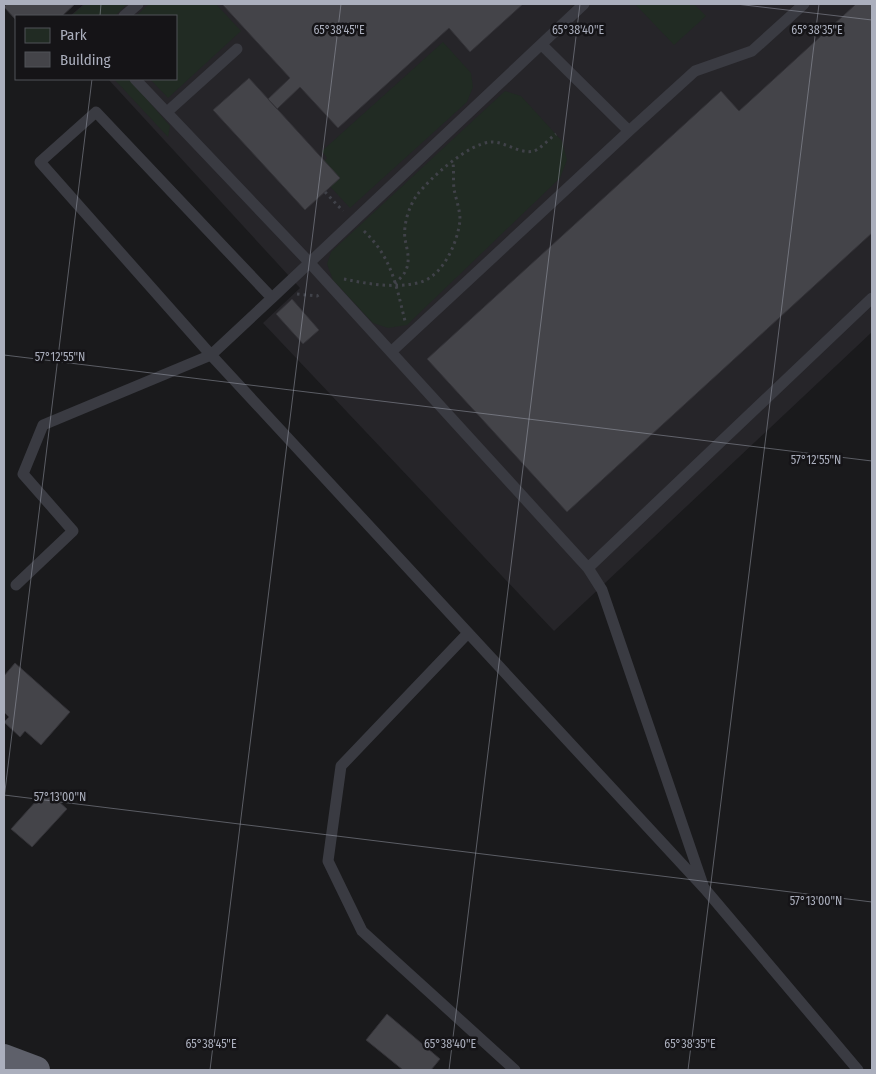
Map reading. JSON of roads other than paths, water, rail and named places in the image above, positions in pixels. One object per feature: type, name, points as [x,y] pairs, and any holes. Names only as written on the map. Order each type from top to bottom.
[{"type":"highway","points":[[4,1058],[36,1070]]},
{"type":"lane","points":[[125,15],[138,4]]},
{"type":"lane","points":[[16,585],[73,531],[23,474],[43,424],[211,355],[272,298],[308,261],[584,4]]},
{"type":"lane","points":[[391,352],[695,71],[752,50],[804,4]]},
{"type":"lane","points":[[542,45],[629,131]]},
{"type":"lane","points":[[167,112],[237,48]]},
{"type":"lane","points":[[136,80],[308,261],[588,568],[602,590],[705,889]]},
{"type":"lane","points":[[272,298],[96,112],[40,162],[211,355],[705,889],[858,1070]]},
{"type":"lane","points":[[588,568],[872,298]]},
{"type":"lane","points":[[468,633],[341,766],[328,861],[362,931],[515,1070]]}]
